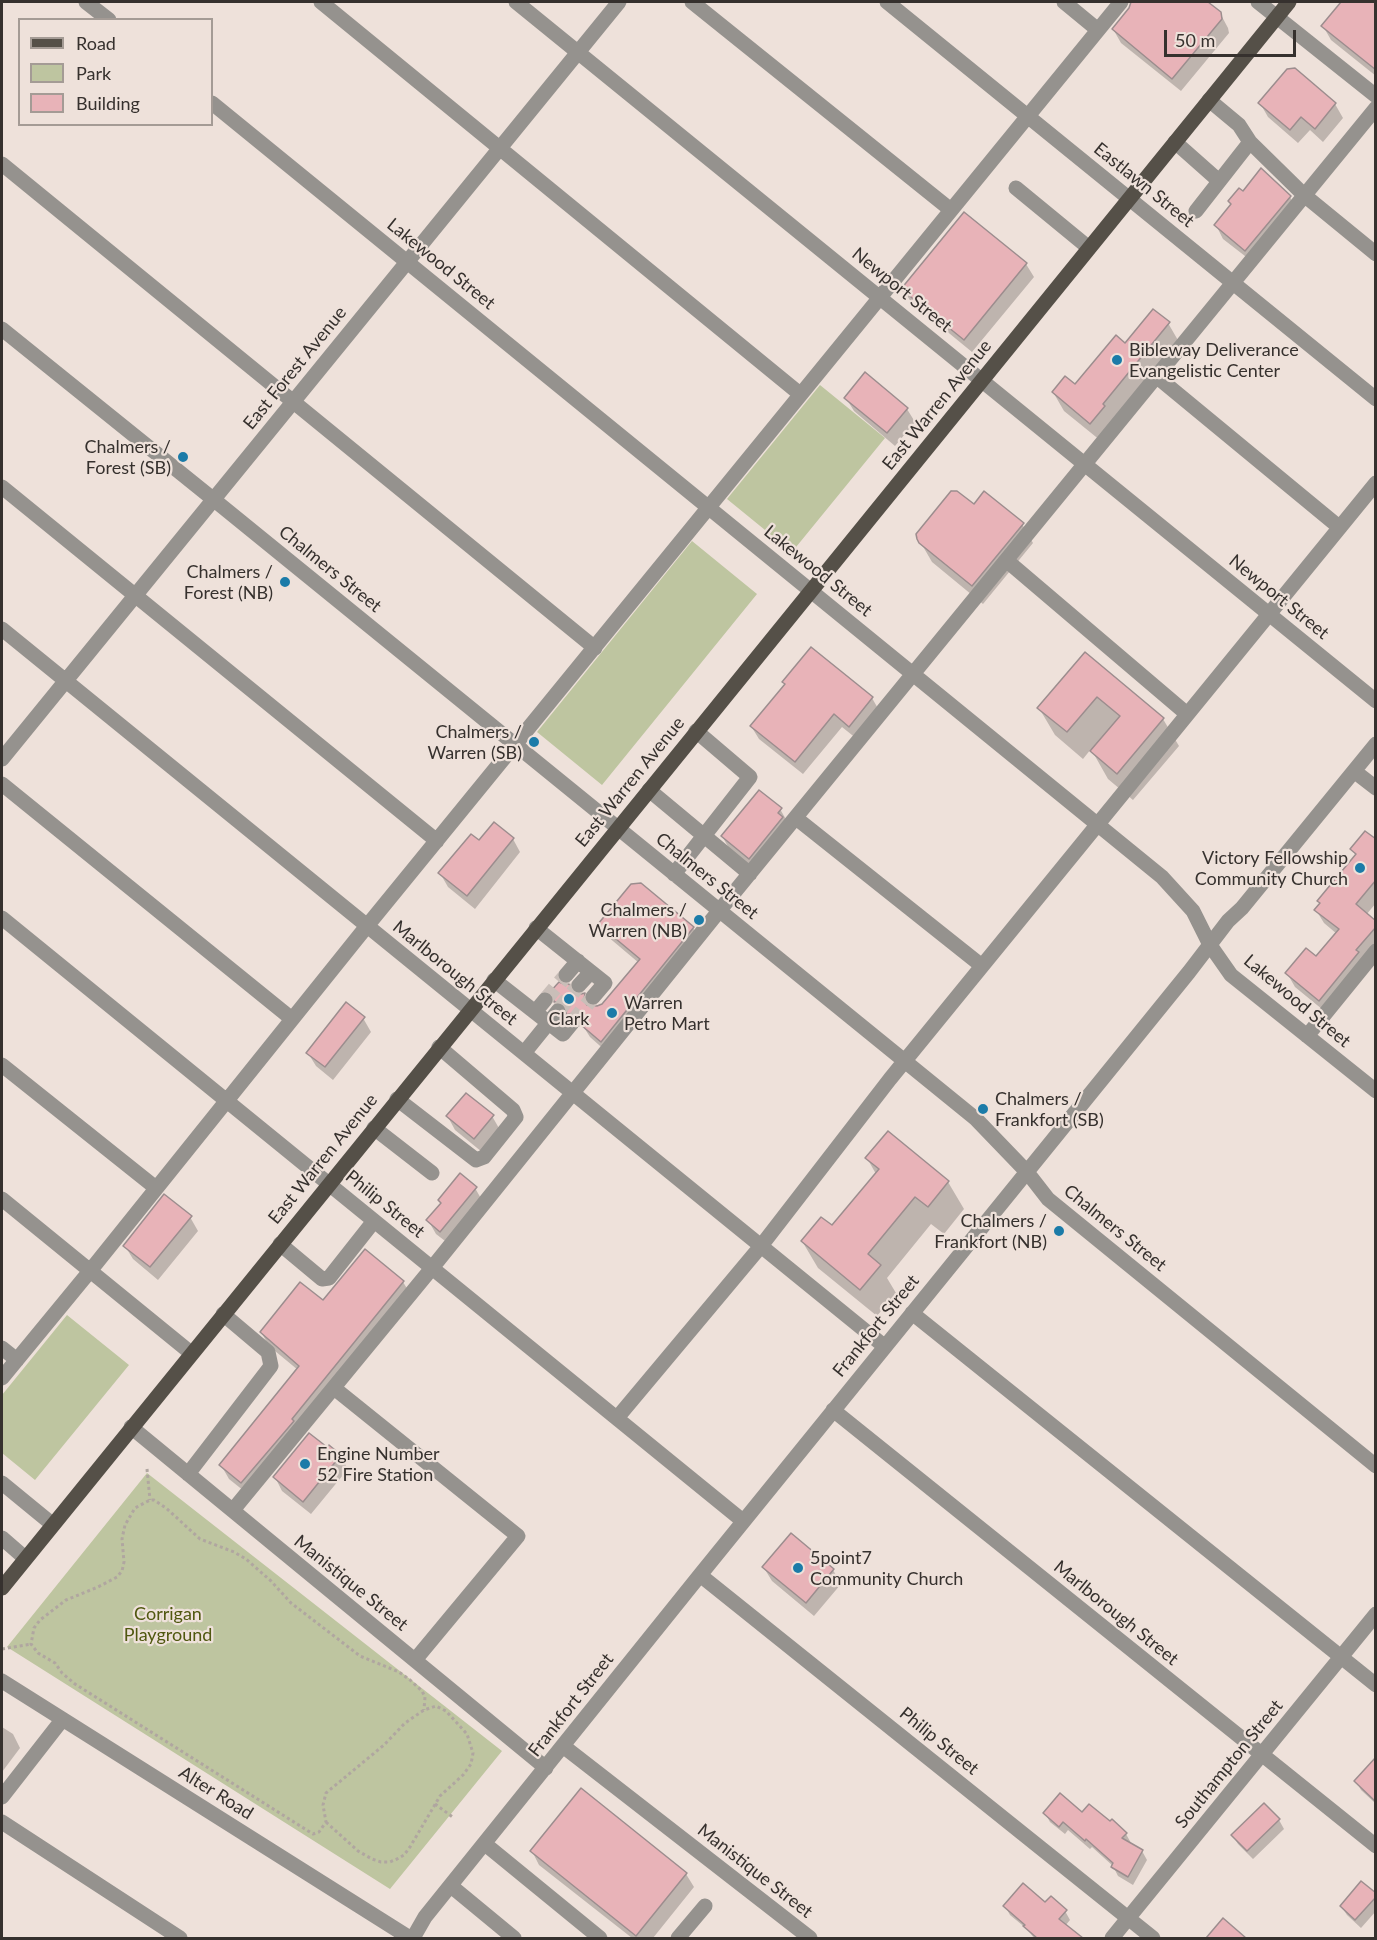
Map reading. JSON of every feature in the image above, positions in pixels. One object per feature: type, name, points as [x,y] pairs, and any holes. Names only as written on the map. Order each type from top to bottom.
[{"type":"main road","name":"East Warren Avenue","points":[[2,1588],[1289,2]]},
{"type":"street","points":[[86,2],[106,18]]},
{"type":"street","points":[[321,2],[800,394]]},
{"type":"street","name":"Newport Street","points":[[516,2],[1376,701]]},
{"type":"street","name":"East Forest Avenue","points":[[2,759],[619,2]]},
{"type":"street","points":[[692,2],[951,210]]},
{"type":"street","name":"Eastlawn Street","points":[[887,2],[1376,399]]},
{"type":"street","points":[[1064,2],[1098,30]]},
{"type":"street","points":[[2,1378],[367,926],[1121,2]]},
{"type":"street","points":[[1258,2],[1376,96]]},
{"type":"street","points":[[1209,100],[1239,125],[1250,142],[1304,195],[1376,254]]},
{"type":"street","name":"Lakewood Street","points":[[213,104],[1162,877],[1193,911],[1210,945],[1231,975],[1376,1091]]},
{"type":"street","points":[[232,1510],[432,1268],[719,911],[1376,108]]},
{"type":"street","points":[[1175,142],[1219,181]]},
{"type":"street","points":[[1196,211],[1250,142]]},
{"type":"street","points":[[2,164],[595,648]]},
{"type":"street","points":[[1016,188],[1089,248]]},
{"type":"street","name":"Chalmers Street","points":[[2,329],[976,1119],[1027,1172],[1048,1199],[1376,1466]]},
{"type":"street","points":[[1156,376],[1339,527]]},
{"type":"street","points":[[617,1418],[761,1246],[904,1061],[1376,483]]},
{"type":"street","points":[[2,487],[437,841]]},
{"type":"street","points":[[1006,560],[1187,714]]},
{"type":"street","name":"Marlborough Street","points":[[2,629],[884,1346]]},
{"type":"street","points":[[674,874],[750,777],[696,731]]},
{"type":"street","name":"Frankfort Street","points":[[412,1938],[425,1917],[884,1346],[1376,744]]},
{"type":"street","points":[[1354,771],[1376,788]]},
{"type":"street","points":[[2,784],[292,1019]]},
{"type":"street","points":[[649,790],[750,874]]},
{"type":"street","points":[[796,818],[982,966]]},
{"type":"street","name":"Philip Street","points":[[2,918],[743,1521]]},
{"type":"street","points":[[536,928],[605,983],[593,997]]},
{"type":"street","points":[[1307,1036],[1376,951]]},
{"type":"street","points":[[566,975],[578,961]]},
{"type":"street","points":[[579,986],[591,972]]},
{"type":"street","points":[[494,980],[540,1006],[554,1017],[563,1034],[572,1023]]},
{"type":"street","points":[[524,1053],[554,1017]]},
{"type":"street","points":[[397,1099],[476,1160],[484,1157],[516,1117],[513,1110],[439,1047]]},
{"type":"street","points":[[2,1065],[156,1188]]},
{"type":"street","points":[[374,1128],[432,1173]]},
{"type":"street","points":[[2,1199],[191,1353]]},
{"type":"street","points":[[280,1244],[322,1280],[329,1278],[374,1221]]},
{"type":"street","points":[[912,1313],[1376,1685]]},
{"type":"street","points":[[188,1474],[271,1366],[268,1352],[223,1314]]},
{"type":"street","points":[[2,1348],[17,1360]]},
{"type":"street","points":[[334,1388],[518,1536],[415,1660]]},
{"type":"street","name":"Marlborough Street","points":[[833,1410],[1376,1846]]},
{"type":"street","name":"Manistique Street","points":[[131,1427],[546,1768]]},
{"type":"street","points":[[2,1483],[52,1524]]},
{"type":"street","points":[[2,1538],[26,1558]]},
{"type":"street","name":"Philip Street","points":[[700,1575],[1153,1938]]},
{"type":"street","name":"Southampton Street","points":[[1112,1938],[1376,1614]]},
{"type":"street","name":"Alter Road","points":[[2,1681],[412,1938]]},
{"type":"street","points":[[2,1797],[63,1720]]},
{"type":"street","name":"Manistique Street","points":[[563,1746],[810,1938]]},
{"type":"street","points":[[2,1822],[180,1938]]},
{"type":"street","points":[[485,1844],[600,1938]]},
{"type":"street","points":[[451,1886],[514,1938]]},
{"type":"street","points":[[678,1938],[705,1906]]},
{"type":"path","points":[[147,1469],[150,1500]]},
{"type":"path","points":[[326,1822],[319,1832],[313,1834],[75,1684],[62,1673],[55,1663],[38,1653],[31,1644],[34,1628],[46,1613],[66,1600],[107,1583],[122,1571],[124,1525],[135,1508],[150,1500],[166,1508],[200,1539],[234,1551],[246,1559],[291,1603],[360,1656],[399,1672],[410,1680],[422,1691],[424,1710]]},
{"type":"path","points":[[2,1649],[31,1644]]},
{"type":"path","points":[[436,1706],[447,1711],[467,1734],[473,1753],[471,1764],[463,1775],[448,1786],[404,1855],[390,1862],[381,1862],[358,1851],[326,1822],[323,1805],[326,1793],[384,1745],[405,1723],[424,1710],[436,1706]]},
{"type":"path","points":[[435,1804],[454,1818]]},
{"type":"green space","points":[[820,385],[885,438],[792,552],[727,499]]},
{"type":"green space","points":[[692,541],[757,594],[602,785],[537,732]]},
{"type":"green space","points":[[67,1315],[129,1365],[35,1480],[2,1453],[2,1395]]},
{"type":"green space","name":"Corrigan Playground","points":[[147,1473],[502,1751],[390,1889],[7,1647]]},
{"type":"building","points":[[1131,2],[1208,2],[1221,12],[1222,19],[1172,79],[1112,29],[1129,8]]},
{"type":"building","points":[[1341,2],[1376,2],[1376,70],[1321,26]]},
{"type":"building","points":[[1295,68],[1336,103],[1315,129],[1301,117],[1290,130],[1258,103],[1287,69]]},
{"type":"building","points":[[1261,168],[1291,196],[1245,251],[1214,225],[1231,204],[1228,201],[1239,188],[1243,191]]},
{"type":"building","points":[[964,212],[1027,263],[964,340],[901,289]]},
{"type":"building","name":"Bibleway Deliverance Evangelistic Center","points":[[1153,309],[1170,322],[1103,404],[1105,406],[1090,424],[1052,392],[1065,376],[1075,384],[1116,335],[1125,343]]},
{"type":"building","points":[[865,372],[908,408],[887,433],[844,398]]},
{"type":"building","points":[[951,491],[957,491],[974,504],[984,491],[1024,523],[972,586],[917,539],[916,534]]},
{"type":"building","points":[[811,647],[873,697],[849,727],[834,714],[795,762],[750,726],[785,684],[782,682]]},
{"type":"building","points":[[1085,652],[1164,718],[1117,774],[1090,751],[1120,716],[1097,697],[1067,732],[1037,708]]},
{"type":"building","points":[[759,790],[782,808],[778,813],[783,817],[749,859],[721,836]]},
{"type":"building","points":[[494,822],[514,838],[467,896],[438,873],[471,834],[479,840]]},
{"type":"building","points":[[1365,831],[1376,839],[1376,880],[1356,904],[1376,921],[1376,927],[1356,950],[1359,952],[1319,1001],[1285,973],[1306,948],[1316,956],[1339,929],[1314,910],[1320,903],[1317,901],[1356,854],[1350,849]]},
{"type":"building","points":[[641,883],[694,927],[601,1042],[581,1025],[578,1015],[573,1013],[566,1015],[567,1007],[560,1002],[554,1002],[554,996],[550,992],[559,982],[569,984],[573,993],[577,995],[585,993],[584,1000],[587,1005],[597,1006],[602,1004],[640,959],[598,924],[631,884]]},
{"type":"building","points":[[346,1002],[365,1017],[325,1067],[306,1053]]},
{"type":"building","points":[[466,1093],[494,1115],[474,1139],[446,1116]]},
{"type":"building","points":[[888,1131],[949,1181],[928,1207],[915,1197],[868,1254],[881,1265],[860,1290],[801,1241],[821,1217],[832,1225],[879,1169],[865,1158]]},
{"type":"building","points":[[460,1173],[477,1187],[440,1232],[426,1220],[441,1203],[438,1200]]},
{"type":"building","points":[[164,1194],[192,1216],[150,1267],[123,1246]]},
{"type":"building","points":[[365,1249],[404,1281],[292,1419],[294,1421],[241,1483],[219,1465],[299,1366],[260,1332],[300,1282],[323,1300]]},
{"type":"building","name":"Engine Number 52 Fire Station","points":[[309,1433],[341,1455],[303,1502],[273,1477]]},
{"type":"building","name":"5point7 Community Church","points":[[791,1533],[834,1569],[806,1603],[762,1567]]},
{"type":"building","points":[[1376,1757],[1376,1802],[1354,1781]]},
{"type":"building","points":[[581,1788],[687,1873],[636,1936],[530,1851]]},
{"type":"building","points":[[1060,1793],[1082,1812],[1089,1804],[1110,1821],[1112,1819],[1127,1833],[1122,1838],[1143,1850],[1128,1877],[1111,1867],[1113,1863],[1086,1839],[1085,1841],[1063,1822],[1059,1827],[1043,1813]]},
{"type":"building","points":[[1264,1803],[1280,1819],[1247,1851],[1231,1835]]},
{"type":"building","points":[[1361,1881],[1376,1893],[1376,1897],[1355,1920],[1340,1906]]},
{"type":"building","points":[[1023,1883],[1045,1902],[1051,1896],[1067,1910],[1059,1919],[1083,1938],[1037,1938],[1023,1926],[1025,1925],[1003,1906]]},
{"type":"building","points":[[1223,1918],[1246,1938],[1206,1938]]},
{"type":"tunnel","points":[[545,1000],[566,975]]},
{"type":"tunnel","points":[[558,1011],[579,985]]},
{"type":"tunnel","points":[[572,1023],[593,997]]},
{"type":"place","name":"Bibleway Deliverance Evangelistic Center","points":[[1117,360]]},
{"type":"place","name":"Chalmers / Forest (SB)","points":[[183,457]]},
{"type":"place","name":"Chalmers / Forest (NB)","points":[[285,582]]},
{"type":"place","name":"Chalmers / Warren (SB)","points":[[534,742]]},
{"type":"place","name":"Victory Fellowship Community Church","points":[[1360,868]]},
{"type":"place","name":"Chalmers / Warren (NB)","points":[[699,920]]},
{"type":"place","name":"Clark","points":[[569,999]]},
{"type":"place","name":"Warren Petro Mart","points":[[612,1013]]},
{"type":"place","name":"Chalmers / Frankfort (SB)","points":[[983,1109]]},
{"type":"place","name":"Chalmers / Frankfort (NB)","points":[[1059,1231]]},
{"type":"place","name":"Engine Number 52 Fire Station","points":[[305,1464]]},
{"type":"place","name":"5point7 Community Church","points":[[798,1568]]}]
